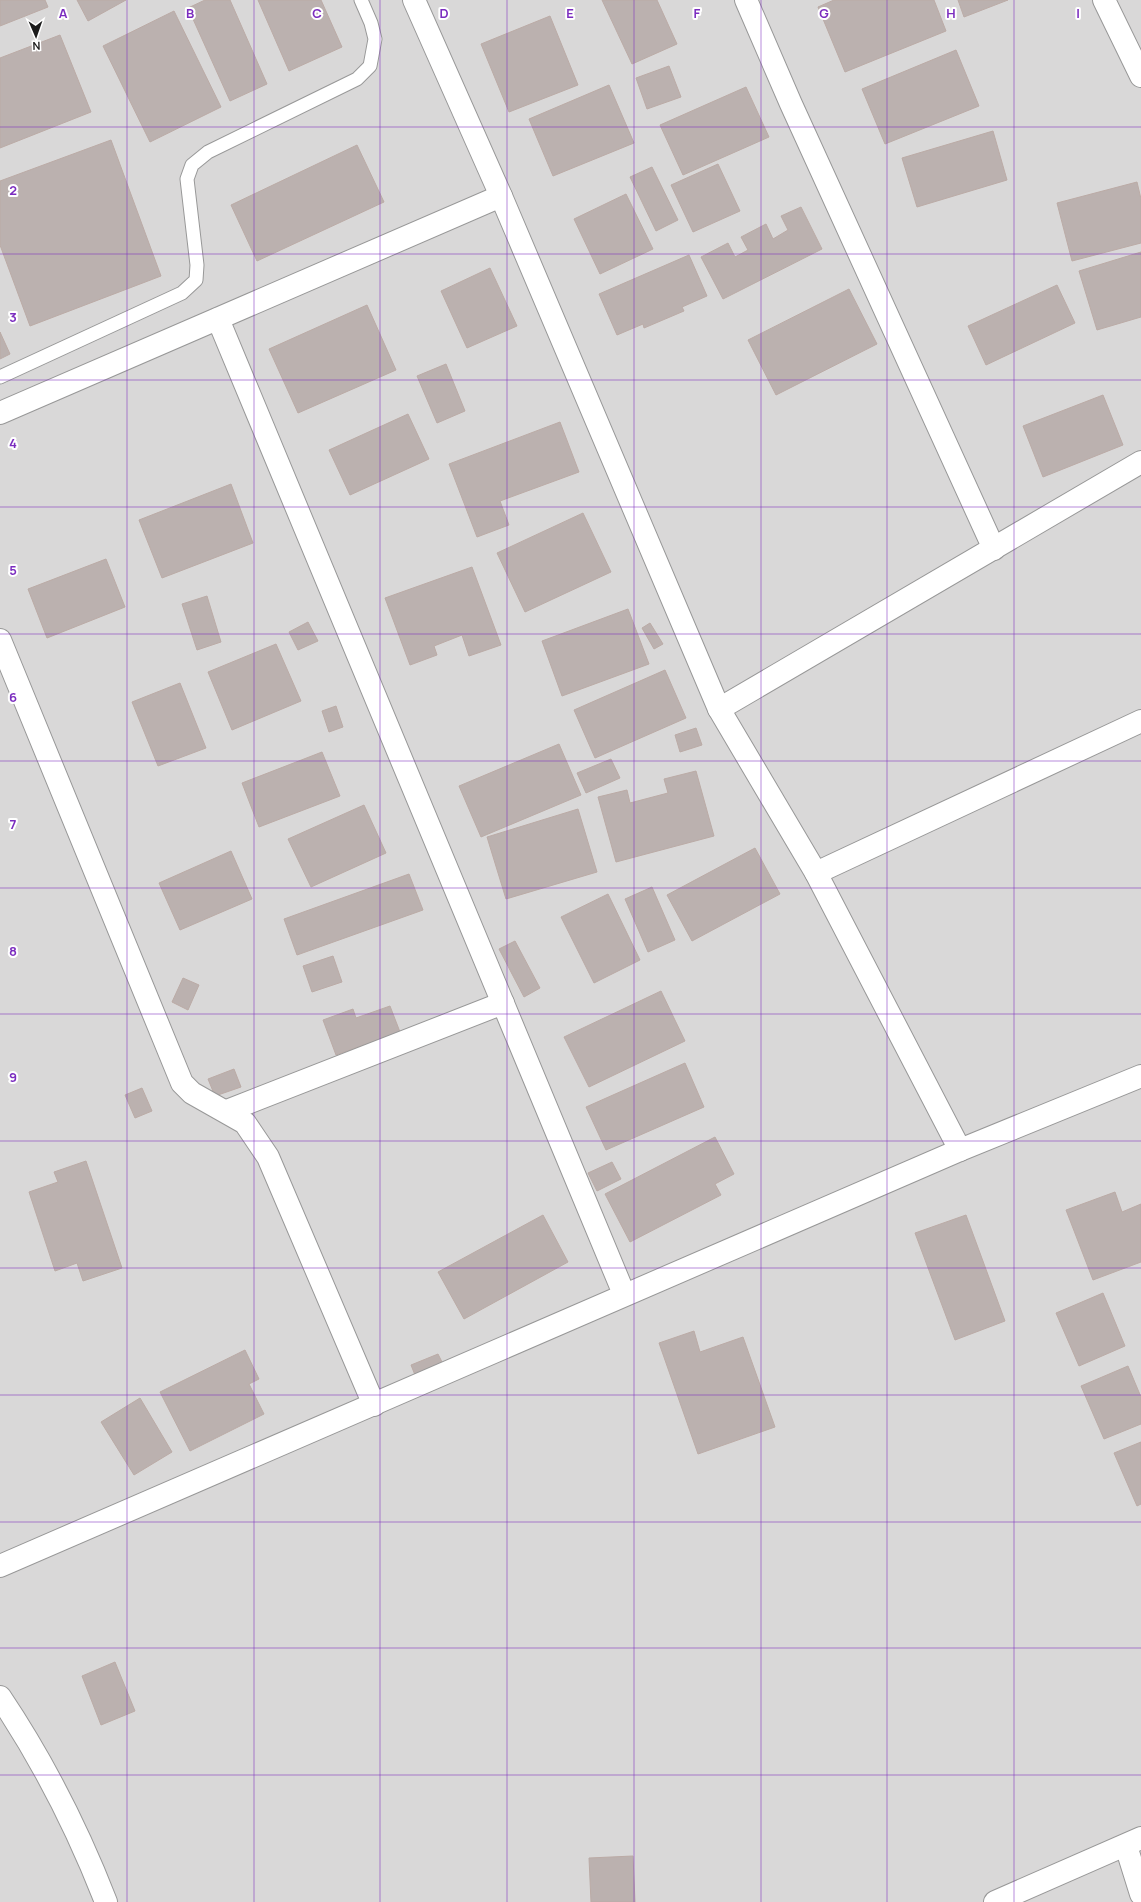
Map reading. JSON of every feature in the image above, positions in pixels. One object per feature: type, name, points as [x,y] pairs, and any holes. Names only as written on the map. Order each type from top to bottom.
[{"type":"street","points":[[414,0],[501,196],[719,709],[816,873],[960,1150]]},
{"type":"street","points":[[746,0],[791,104],[994,549]]},
{"type":"street","points":[[1104,0],[1141,76]]},
{"type":"street","points":[[0,413],[501,196]]},
{"type":"street","points":[[218,319],[624,1294]]},
{"type":"street","points":[[719,709],[1141,462]]},
{"type":"street","points":[[0,640],[182,1083],[192,1093],[227,1111],[245,1123],[268,1157],[374,1405]]},
{"type":"street","points":[[816,873],[1141,721]]},
{"type":"street","points":[[227,1111],[503,1003]]},
{"type":"street","points":[[0,1566],[374,1405],[624,1294],[960,1150],[1141,1076]]},
{"type":"street","points":[[0,1697],[28,1739],[86,1850],[106,1902]]},
{"type":"street","points":[[995,1902],[1133,1842],[1141,1894]]},
{"type":"lane","points":[[0,376],[182,293],[196,280],[197,265],[187,179],[192,165],[208,152],[357,79],[370,66],[375,39],[371,23],[361,0]]},
{"type":"shaded area","points":[[0,0],[1141,0],[1141,1902],[0,1902]]},
{"type":"building","points":[[0,0],[45,0],[48,7],[0,26]]},
{"type":"building","points":[[77,0],[126,0],[88,21]]},
{"type":"building","points":[[205,0],[230,0],[267,84],[230,101],[188,8]]},
{"type":"building","points":[[258,0],[321,0],[342,47],[289,71]]},
{"type":"building","points":[[602,0],[657,0],[677,44],[632,64]]},
{"type":"building","points":[[834,0],[934,0],[946,31],[845,72],[818,7]]},
{"type":"building","points":[[958,0],[1008,0],[964,17]]},
{"type":"building","points":[[174,11],[221,107],[150,142],[103,46]]},
{"type":"building","points":[[550,16],[578,85],[509,112],[481,44]]},
{"type":"building","points":[[60,35],[91,112],[0,148],[0,58]]},
{"type":"building","points":[[956,50],[979,106],[885,144],[862,89]]},
{"type":"building","points":[[669,66],[681,97],[647,109],[636,78]]},
{"type":"building","points":[[609,85],[634,143],[553,176],[529,119]]},
{"type":"building","points":[[746,87],[769,137],[683,175],[660,125]]},
{"type":"building","points":[[993,131],[1007,180],[917,207],[902,158]]},
{"type":"building","points":[[111,140],[161,276],[30,326],[0,245],[0,181]]},
{"type":"building","points":[[357,145],[384,202],[257,261],[231,205]]},
{"type":"building","points":[[718,164],[740,211],[693,232],[671,185]]},
{"type":"building","points":[[652,167],[678,220],[656,231],[630,177]]},
{"type":"building","points":[[1137,182],[1141,199],[1141,243],[1072,261],[1057,203]]},
{"type":"building","points":[[626,194],[653,249],[600,274],[574,219]]},
{"type":"building","points":[[801,207],[822,249],[723,299],[701,257],[728,243],[735,257],[748,250],[741,237],[766,224],[773,239],[788,230],[781,216]]},
{"type":"building","points":[[1141,252],[1141,317],[1097,330],[1079,271]]},
{"type":"building","points":[[689,255],[707,296],[682,307],[684,311],[644,328],[643,324],[617,335],[599,294]]},
{"type":"building","points":[[490,268],[517,326],[467,348],[441,291]]},
{"type":"building","points":[[1057,285],[1075,323],[986,365],[968,326]]},
{"type":"building","points":[[849,289],[877,344],[776,395],[748,340]]},
{"type":"building","points":[[367,305],[396,370],[298,413],[269,349]]},
{"type":"building","points":[[0,332],[10,354],[0,359]]},
{"type":"building","points":[[446,364],[465,411],[437,423],[417,376]]},
{"type":"building","points":[[1103,395],[1123,445],[1043,477],[1023,426]]},
{"type":"building","points":[[408,414],[429,459],[350,495],[329,450]]},
{"type":"building","points":[[560,422],[579,472],[500,501],[509,525],[477,537],[449,464]]},
{"type":"building","points":[[231,484],[253,543],[162,578],[139,520]]},
{"type":"building","points":[[583,513],[611,572],[525,612],[497,553]]},
{"type":"building","points":[[106,559],[125,607],[47,638],[28,589]]},
{"type":"building","points":[[472,567],[501,645],[469,656],[462,635],[434,646],[437,655],[410,665],[385,598]]},
{"type":"building","points":[[207,596],[221,642],[197,650],[182,604]]},
{"type":"building","points":[[628,609],[649,664],[562,696],[542,641]]},
{"type":"building","points":[[308,622],[318,641],[298,650],[289,632]]},
{"type":"building","points":[[650,623],[663,644],[654,649],[642,628]]},
{"type":"building","points":[[276,644],[301,701],[232,730],[208,672]]},
{"type":"building","points":[[665,670],[686,718],[595,758],[574,710]]},
{"type":"building","points":[[180,683],[206,748],[158,766],[132,702]]},
{"type":"building","points":[[336,706],[343,727],[329,732],[322,711]]},
{"type":"building","points":[[696,728],[702,745],[680,752],[675,735]]},
{"type":"building","points":[[559,744],[581,795],[481,837],[459,786]]},
{"type":"building","points":[[322,752],[340,796],[259,827],[242,783]]},
{"type":"building","points":[[611,759],[620,778],[586,793],[577,773]]},
{"type":"building","points":[[696,771],[714,836],[616,862],[598,797],[627,790],[630,803],[668,793],[664,779]]},
{"type":"building","points":[[364,805],[386,853],[311,887],[288,839]]},
{"type":"building","points":[[578,809],[597,872],[506,899],[487,837]]},
{"type":"building","points":[[755,848],[780,894],[692,941],[667,895]]},
{"type":"building","points":[[231,851],[252,899],[180,930],[159,883]]},
{"type":"building","points":[[409,874],[423,910],[297,955],[284,919]]},
{"type":"building","points":[[652,887],[675,940],[648,952],[625,899]]},
{"type":"building","points":[[608,894],[640,960],[594,983],[561,917]]},
{"type":"building","points":[[515,941],[540,988],[524,997],[499,949]]},
{"type":"building","points":[[333,956],[342,982],[312,992],[303,966]]},
{"type":"building","points":[[183,978],[199,985],[188,1010],[172,1002]]},
{"type":"building","points":[[661,991],[685,1041],[589,1087],[564,1037]]},
{"type":"building","points":[[390,1006],[400,1032],[336,1055],[323,1020],[353,1009],[356,1018]]},
{"type":"building","points":[[685,1063],[704,1107],[606,1150],[586,1107]]},
{"type":"building","points":[[234,1069],[241,1087],[215,1096],[208,1079]]},
{"type":"building","points":[[142,1088],[152,1111],[135,1118],[125,1095]]},
{"type":"building","points":[[715,1137],[734,1174],[715,1184],[721,1195],[630,1242],[605,1194]]},
{"type":"building","points":[[86,1161],[122,1268],[83,1281],[77,1263],[55,1271],[29,1192],[58,1182],[54,1172]]},
{"type":"building","points":[[612,1162],[621,1179],[597,1191],[588,1173]]},
{"type":"building","points":[[1115,1192],[1122,1212],[1141,1204],[1141,1262],[1093,1280],[1066,1210]]},
{"type":"building","points":[[543,1215],[568,1262],[464,1319],[438,1272]]},
{"type":"building","points":[[966,1215],[1005,1321],[955,1340],[915,1233]]},
{"type":"building","points":[[1103,1293],[1125,1346],[1079,1366],[1056,1313]]},
{"type":"building","points":[[694,1331],[700,1352],[743,1337],[775,1427],[698,1454],[659,1343]]},
{"type":"building","points":[[245,1350],[259,1379],[249,1384],[264,1414],[190,1451],[160,1392]]},
{"type":"building","points":[[438,1354],[443,1364],[415,1375],[411,1365]]},
{"type":"building","points":[[1128,1366],[1141,1397],[1141,1424],[1104,1439],[1081,1386]]},
{"type":"building","points":[[140,1398],[172,1452],[134,1475],[101,1422]]},
{"type":"building","points":[[1141,1442],[1141,1504],[1137,1506],[1114,1453]]},
{"type":"building","points":[[115,1662],[135,1711],[101,1725],[82,1676]]},
{"type":"building","points":[[633,1856],[635,1902],[591,1902],[589,1858]]}]
